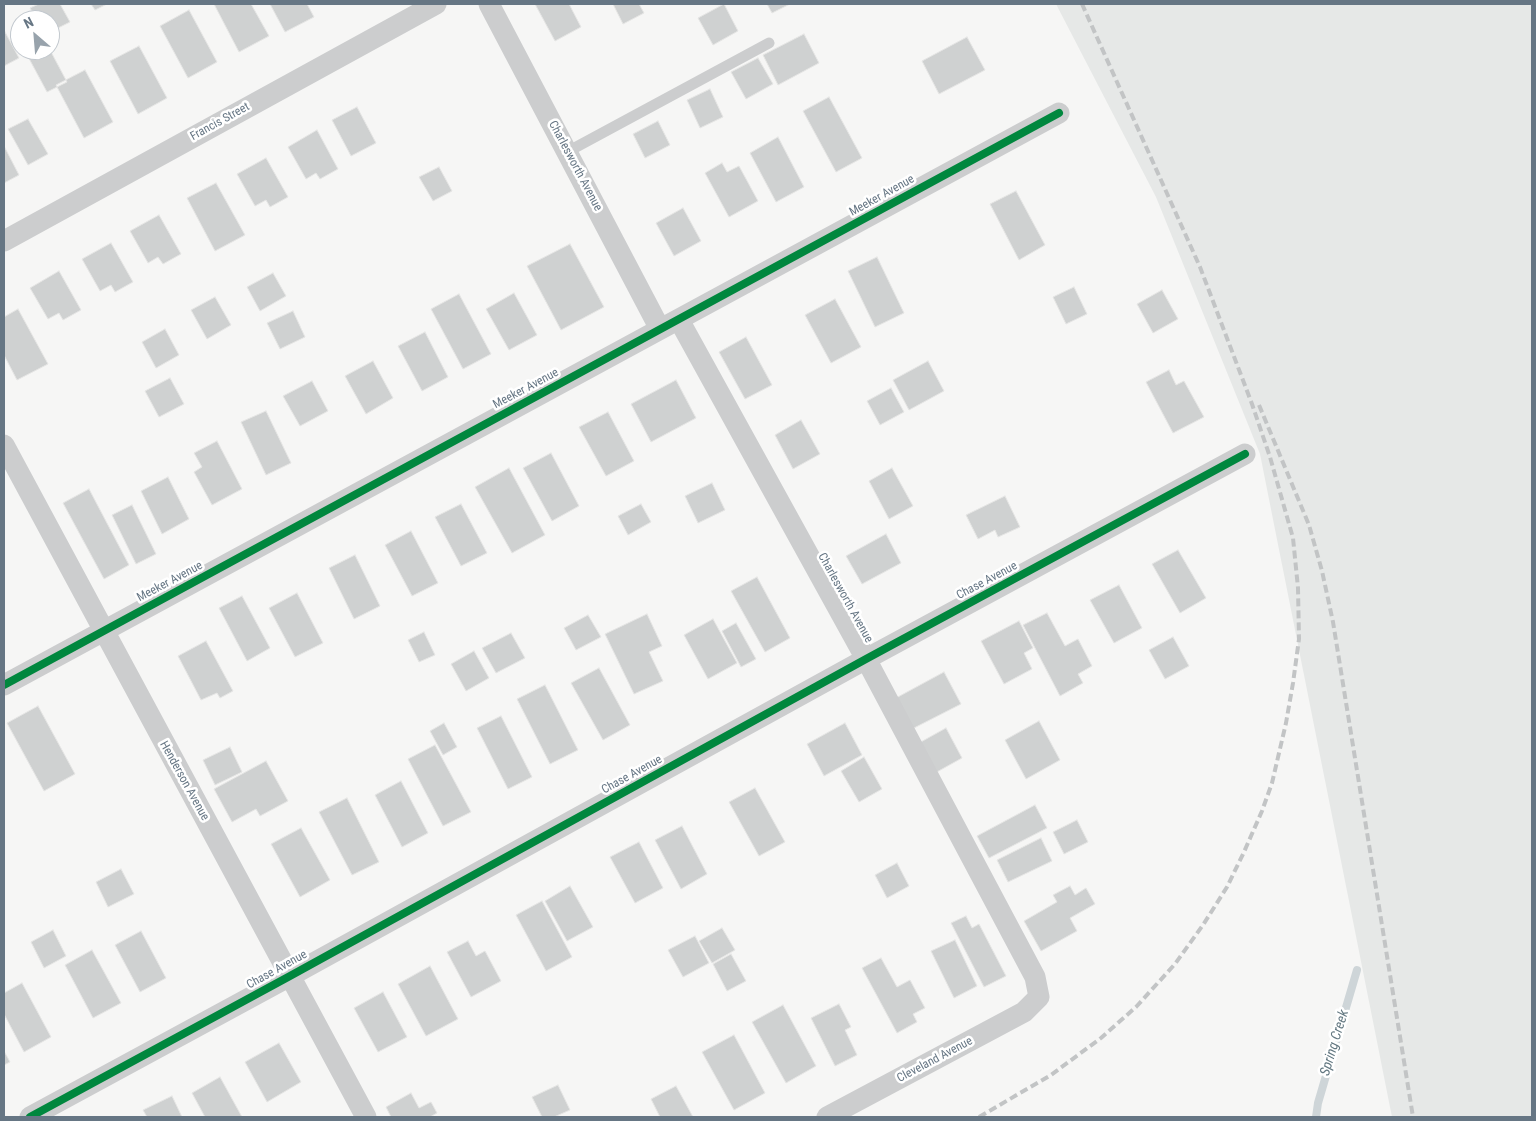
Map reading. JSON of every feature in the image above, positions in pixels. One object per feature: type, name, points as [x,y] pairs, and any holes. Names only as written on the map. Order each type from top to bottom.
[{"type":"street","name":"Francis Street","points":[[4,241],[436,4]]},
{"type":"street","name":"Charlesworth Avenue","points":[[489,4],[567,152],[866,659],[1035,977],[1040,997]]},
{"type":"street","name":"Meeker Avenue","points":[[4,685],[1059,113]]},
{"type":"street","name":"Henderson Avenue","points":[[4,445],[366,1117]]},
{"type":"street","name":"Chase Avenue","points":[[30,1117],[866,659],[1245,454]]},
{"type":"street","name":"Cleveland Avenue","points":[[827,1117],[1024,1012],[1040,997]]},
{"type":"lane","points":[[567,152],[768,43]]},
{"type":"shaded area","points":[[1056,4],[1532,4],[1532,1117],[1392,1117],[1260,454],[1156,197]]},
{"type":"building","points":[[39,4],[60,4],[70,22],[60,27],[60,10],[31,10],[30,8]]},
{"type":"building","points":[[91,4],[107,4],[95,10]]},
{"type":"building","points":[[214,4],[251,4],[269,36],[239,52]]},
{"type":"building","points":[[270,4],[307,4],[314,17],[285,32]]},
{"type":"building","points":[[535,4],[569,4],[581,27],[555,41]]},
{"type":"building","points":[[613,4],[639,4],[644,13],[623,24]]},
{"type":"building","points":[[724,4],[738,31],[713,45],[698,18]]},
{"type":"building","points":[[767,4],[790,4],[772,13]]},
{"type":"building","points":[[189,10],[217,62],[188,78],[160,26]]},
{"type":"building","points":[[4,33],[10,41],[10,60],[15,60],[4,66]]},
{"type":"building","points":[[804,34],[819,63],[778,85],[763,55]]},
{"type":"building","points":[[967,37],[985,70],[939,94],[922,61]]},
{"type":"building","points":[[139,46],[167,98],[138,114],[110,61]]},
{"type":"building","points":[[758,58],[773,84],[746,99],[731,72]]},
{"type":"building","points":[[30,60],[55,60],[67,82],[47,92]]},
{"type":"building","points":[[85,70],[113,122],[84,138],[56,85]]},
{"type":"building","points":[[710,89],[723,117],[700,128],[687,100]]},
{"type":"building","points":[[829,97],[862,158],[836,172],[803,111]]},
{"type":"building","points":[[357,107],[376,143],[351,156],[332,120]]},
{"type":"building","points":[[28,119],[48,154],[28,165],[8,129]]},
{"type":"building","points":[[658,121],[670,145],[645,158],[633,134]]},
{"type":"building","points":[[317,130],[338,169],[320,179],[316,173],[306,179],[288,147]]},
{"type":"building","points":[[778,137],[804,187],[776,202],[750,153]]},
{"type":"building","points":[[4,146],[19,175],[4,183]]},
{"type":"building","points":[[266,158],[288,197],[270,207],[266,200],[255,206],[237,174]]},
{"type":"building","points":[[722,163],[727,172],[739,166],[758,201],[729,217],[705,173]]},
{"type":"building","points":[[439,167],[452,191],[433,201],[419,177]]},
{"type":"building","points":[[216,183],[245,235],[215,251],[187,198]]},
{"type":"building","points":[[1016,191],[1045,245],[1019,260],[990,204]]},
{"type":"building","points":[[683,208],[701,241],[674,256],[656,223]]},
{"type":"building","points":[[159,215],[181,254],[163,264],[158,257],[148,263],[130,231]]},
{"type":"building","points":[[111,243],[133,282],[115,292],[111,285],[100,291],[82,259]]},
{"type":"building","points":[[570,244],[604,307],[561,330],[527,266]]},
{"type":"building","points":[[877,257],[904,313],[875,327],[848,271]]},
{"type":"building","points":[[59,271],[81,310],[63,320],[59,313],[48,319],[30,288]]},
{"type":"building","points":[[273,273],[286,296],[260,311],[247,287]]},
{"type":"building","points":[[1074,287],[1087,314],[1066,324],[1053,297]]},
{"type":"building","points":[[1162,290],[1178,319],[1153,333],[1137,304]]},
{"type":"building","points":[[514,293],[537,335],[509,350],[486,309]]},
{"type":"building","points":[[459,294],[491,354],[463,369],[431,309]]},
{"type":"building","points":[[215,297],[231,325],[207,339],[191,310]]},
{"type":"building","points":[[835,299],[861,347],[831,363],[805,315]]},
{"type":"building","points":[[18,309],[48,364],[17,380],[4,355],[4,317]]},
{"type":"building","points":[[293,311],[305,337],[280,349],[267,323]]},
{"type":"building","points":[[165,329],[179,355],[156,368],[142,342]]},
{"type":"building","points":[[425,332],[448,377],[422,391],[398,346]]},
{"type":"building","points":[[746,337],[772,385],[745,399],[719,352]]},
{"type":"building","points":[[373,361],[393,398],[366,414],[345,376]]},
{"type":"building","points":[[928,361],[944,391],[909,410],[893,380]]},
{"type":"building","points":[[1169,370],[1176,385],[1184,381],[1204,417],[1173,433],[1146,382]]},
{"type":"building","points":[[170,378],[184,404],[159,417],[145,391]]},
{"type":"building","points":[[676,380],[696,418],[651,442],[631,404]]},
{"type":"building","points":[[312,381],[328,411],[300,426],[283,396]]},
{"type":"building","points":[[891,388],[904,412],[880,425],[867,401]]},
{"type":"building","points":[[266,411],[291,463],[266,475],[241,422]]},
{"type":"building","points":[[608,412],[634,461],[606,476],[579,427]]},
{"type":"building","points":[[801,420],[820,454],[793,469],[775,435]]},
{"type":"building","points":[[217,441],[242,489],[212,505],[194,472],[202,467],[194,453]]},
{"type":"building","points":[[551,453],[579,506],[552,521],[523,468]]},
{"type":"building","points":[[509,468],[545,535],[512,553],[475,487]]},
{"type":"building","points":[[892,468],[913,506],[889,519],[869,481]]},
{"type":"building","points":[[168,477],[189,519],[162,534],[141,491]]},
{"type":"building","points":[[712,483],[725,510],[698,523],[685,496]]},
{"type":"building","points":[[89,489],[129,565],[104,579],[63,503]]},
{"type":"building","points":[[1005,496],[1020,527],[998,537],[995,530],[978,539],[966,515]]},
{"type":"building","points":[[461,504],[487,553],[461,566],[435,517]]},
{"type":"building","points":[[641,504],[651,522],[628,535],[618,516]]},
{"type":"building","points":[[132,505],[156,554],[136,564],[112,515]]},
{"type":"building","points":[[411,531],[438,583],[412,596],[385,545]]},
{"type":"building","points":[[886,534],[901,563],[862,584],[846,556]]},
{"type":"building","points":[[1178,550],[1206,598],[1180,613],[1152,564]]},
{"type":"building","points":[[355,555],[380,606],[354,619],[329,568]]},
{"type":"building","points":[[757,577],[790,638],[765,652],[731,591]]},
{"type":"building","points":[[1119,585],[1142,628],[1114,643],[1090,600]]},
{"type":"building","points":[[297,593],[323,643],[295,657],[269,608]]},
{"type":"building","points":[[242,596],[270,648],[247,661],[219,608]]},
{"type":"building","points":[[1047,613],[1065,646],[1078,639],[1092,666],[1078,674],[1083,683],[1060,696],[1023,625]]},
{"type":"building","points":[[647,614],[662,646],[649,652],[663,681],[634,694],[605,634]]},
{"type":"building","points":[[588,615],[601,637],[576,650],[564,628]]},
{"type":"building","points":[[713,619],[737,663],[708,679],[684,635]]},
{"type":"building","points":[[1019,621],[1033,648],[1024,653],[1032,669],[1004,684],[981,641]]},
{"type":"building","points":[[736,623],[756,659],[741,667],[722,631]]},
{"type":"building","points":[[424,632],[435,655],[419,662],[408,640]]},
{"type":"building","points":[[511,633],[525,658],[496,673],[482,648]]},
{"type":"building","points":[[1173,637],[1189,666],[1165,679],[1149,650]]},
{"type":"building","points":[[206,641],[233,691],[220,698],[217,693],[201,700],[178,656]]},
{"type":"building","points":[[474,651],[489,678],[466,691],[451,664]]},
{"type":"building","points":[[599,668],[630,725],[603,740],[571,683]]},
{"type":"building","points":[[944,672],[961,704],[912,729],[896,698]]},
{"type":"building","points":[[545,685],[578,750],[550,764],[517,699]]},
{"type":"building","points":[[38,706],[75,774],[44,791],[7,723]]},
{"type":"building","points":[[501,716],[532,777],[508,789],[477,728]]},
{"type":"building","points":[[1039,721],[1060,760],[1026,779],[1005,740]]},
{"type":"building","points":[[444,723],[457,747],[443,755],[430,731]]},
{"type":"building","points":[[845,723],[862,755],[824,776],[807,744]]},
{"type":"building","points":[[946,728],[962,758],[935,773],[919,743]]},
{"type":"building","points":[[435,745],[471,812],[443,826],[408,759]]},
{"type":"building","points":[[230,747],[242,772],[215,785],[203,760]]},
{"type":"building","points":[[864,757],[882,789],[859,802],[841,771]]},
{"type":"building","points":[[266,761],[288,801],[260,816],[256,809],[232,822],[214,789]]},
{"type":"building","points":[[401,781],[428,833],[402,847],[375,795]]},
{"type":"building","points":[[755,788],[785,842],[759,856],[729,802]]},
{"type":"building","points":[[347,798],[379,862],[352,875],[319,812]]},
{"type":"building","points":[[1035,805],[1047,828],[989,858],[977,836]]},
{"type":"building","points":[[1077,820],[1088,842],[1064,854],[1053,832]]},
{"type":"building","points":[[682,826],[707,874],[681,889],[655,840]]},
{"type":"building","points":[[301,828],[330,880],[300,897],[271,844]]},
{"type":"building","points":[[1041,838],[1052,861],[1008,882],[997,860]]},
{"type":"building","points":[[639,842],[663,888],[635,903],[610,857]]},
{"type":"building","points":[[897,863],[909,886],[887,898],[875,875]]},
{"type":"building","points":[[121,869],[134,894],[108,907],[96,882]]},
{"type":"building","points":[[570,886],[593,927],[567,941],[545,901]]},
{"type":"building","points":[[1070,886],[1075,895],[1086,888],[1095,904],[1070,918],[1077,931],[1041,951],[1024,921],[1057,902],[1053,895]]},
{"type":"building","points":[[542,901],[572,957],[546,971],[516,915]]},
{"type":"building","points":[[966,916],[972,928],[979,924],[1006,976],[984,987],[951,923]]},
{"type":"building","points":[[722,928],[735,950],[712,963],[699,941]]},
{"type":"building","points":[[53,930],[66,956],[44,968],[31,942]]},
{"type":"building","points":[[141,931],[166,978],[140,992],[115,945]]},
{"type":"building","points":[[695,936],[709,963],[683,977],[668,950]]},
{"type":"building","points":[[955,940],[977,986],[954,998],[931,951]]},
{"type":"building","points":[[468,941],[476,956],[485,951],[501,981],[471,997],[447,952]]},
{"type":"building","points":[[92,950],[121,1003],[93,1018],[65,965]]},
{"type":"building","points":[[731,954],[746,981],[727,991],[713,964]]},
{"type":"building","points":[[881,958],[897,987],[910,980],[925,1008],[913,1014],[917,1022],[897,1033],[862,968]]},
{"type":"building","points":[[430,966],[458,1019],[426,1036],[398,984]]},
{"type":"building","points":[[22,983],[51,1037],[24,1052],[4,1014],[4,993]]},
{"type":"building","points":[[383,992],[407,1037],[378,1052],[354,1008]]},
{"type":"building","points":[[839,1004],[851,1027],[845,1030],[857,1055],[835,1066],[811,1018]]},
{"type":"building","points":[[783,1005],[816,1066],[786,1083],[752,1022]]},
{"type":"building","points":[[734,1035],[765,1093],[734,1110],[702,1052]]},
{"type":"building","points":[[279,1043],[301,1082],[267,1102],[245,1062]]},
{"type":"building","points":[[4,1051],[10,1062],[4,1065]]},
{"type":"building","points":[[220,1077],[242,1117],[205,1117],[192,1093]]},
{"type":"building","points":[[558,1085],[570,1110],[554,1117],[542,1117],[532,1097]]},
{"type":"building","points":[[676,1086],[693,1117],[660,1117],[651,1099]]},
{"type":"building","points":[[411,1093],[419,1108],[431,1102],[437,1113],[430,1117],[391,1117],[386,1107]]},
{"type":"building","points":[[172,1096],[182,1117],[147,1117],[143,1110]]},
{"type":"waterway","name":"Spring Creek","points":[[1316,1117],[1318,1103],[1357,970]]},
{"type":"railway","points":[[979,1117],[1051,1075],[1101,1038],[1136,1007],[1175,964],[1203,925],[1227,887],[1262,811],[1272,783],[1286,723],[1299,639],[1298,588],[1293,538],[1270,457],[1252,404],[1200,267],[1082,4]]},
{"type":"railway","points":[[1259,405],[1309,525],[1322,571],[1333,622],[1413,1117]]},
{"type":"cycle path","points":[[4,685],[1059,113]]},
{"type":"cycle path","points":[[30,1117],[866,659],[1245,454]]}]
